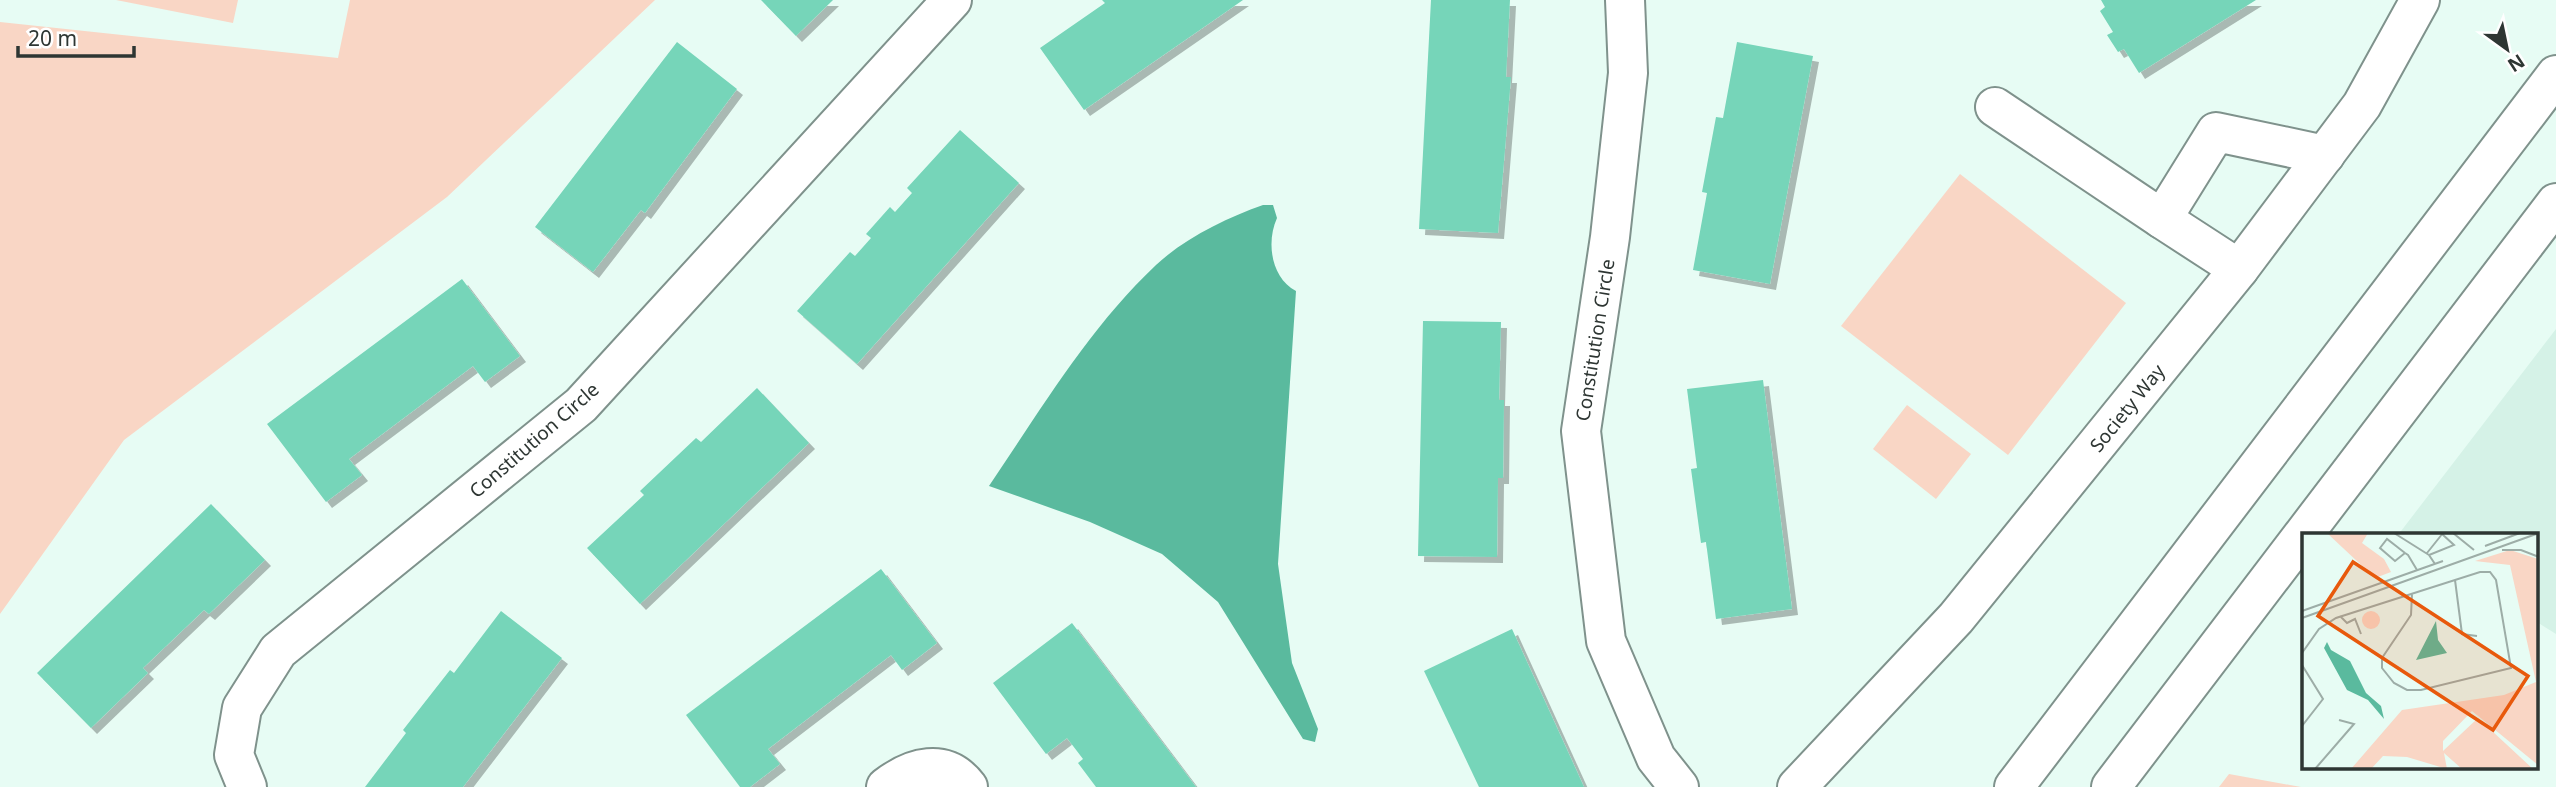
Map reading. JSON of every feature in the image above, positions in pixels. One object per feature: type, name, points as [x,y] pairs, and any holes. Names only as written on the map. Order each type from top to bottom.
[{"type":"main road","name":"Constitution Circle","points":[[247,787],[234,755],[242,708],[278,652],[581,405],[951,0]]},
{"type":"main road","name":"Constitution Circle","points":[[1625,0],[1626,87],[1610,237],[1581,431],[1606,641],[1656,758],[1679,787]]},
{"type":"main road","name":"Society Way","points":[[1797,787],[1956,618],[2239,270],[2368,95],[2420,0]]},
{"type":"main road","points":[[2014,787],[2556,75]]},
{"type":"main road","points":[[1994,107],[2239,270]]},
{"type":"main road","points":[[2162,219],[2216,132],[2325,155]]},
{"type":"main road","points":[[2304,533],[2556,203]]},
{"type":"main road","points":[[2438,357],[2556,242]]},
{"type":"main road","points":[[2111,787],[2302,536]]},
{"type":"main road","points":[[886,787],[906,772],[933,767],[959,776],[968,787]]},
{"type":"shaded area","points":[[116,0],[238,0],[233,23]]},
{"type":"shaded area","points":[[350,0],[655,0],[447,197],[124,440],[0,614],[0,22],[338,58]]},
{"type":"shaded area","points":[[1960,174],[2126,303],[2008,455],[1841,326]]},
{"type":"shaded area","points":[[1263,205],[1273,205],[1277,218],[1272,238],[1276,269],[1296,291],[1278,564],[1292,663],[1318,729],[1315,742],[1303,739],[1218,602],[1162,554],[1090,522],[989,486],[1087,343],[1156,265],[1193,238]]},
{"type":"shaded area","points":[[2556,329],[2556,634],[2538,623],[2538,533],[2400,533]]},
{"type":"shaded area","points":[[1907,405],[1971,454],[1936,499],[1873,449]]},
{"type":"shaded area","points":[[2229,774],[2301,787],[2219,787]]},
{"type":"building","points":[[761,0],[833,0],[796,36]]},
{"type":"building","points":[[1102,0],[1243,0],[1084,110],[1040,48],[1105,3]]},
{"type":"building","points":[[1431,0],[1510,0],[1506,77],[1511,77],[1498,233],[1419,229]]},
{"type":"building","points":[[2101,0],[2256,0],[2139,73],[2124,49],[2118,52],[2107,35],[2113,32],[2100,11],[2105,7]]},
{"type":"building","points":[[677,42],[737,89],[645,213],[641,210],[593,272],[535,227]]},
{"type":"building","points":[[1737,42],[1813,56],[1770,284],[1693,270],[1707,193],[1702,192],[1716,117],[1723,118]]},
{"type":"building","points":[[960,130],[1019,183],[857,364],[797,311],[850,252],[855,256],[871,238],[866,234],[890,207],[895,212],[912,193],[907,188]]},
{"type":"building","points":[[462,279],[520,356],[485,382],[473,366],[349,459],[362,475],[326,502],[267,424]]},
{"type":"building","points":[[1423,321],[1501,322],[1499,400],[1504,400],[1503,478],[1498,478],[1497,557],[1418,556]]},
{"type":"building","points":[[1763,380],[1792,609],[1716,619],[1706,542],[1701,543],[1691,469],[1697,468],[1687,389]]},
{"type":"building","points":[[757,388],[809,443],[640,604],[587,548],[644,495],[640,491],[696,438],[701,442]]},
{"type":"building","points":[[211,504],[265,560],[209,614],[204,610],[143,668],[148,673],[91,728],[37,673]]},
{"type":"building","points":[[881,569],[937,643],[902,670],[891,655],[768,749],[780,764],[750,787],[740,787],[686,715]]},
{"type":"building","points":[[501,611],[562,658],[463,787],[365,787],[406,733],[403,730],[450,670],[454,673]]},
{"type":"building","points":[[1072,623],[1196,787],[1096,787],[1078,763],[1083,759],[1067,738],[1046,754],[993,683]]},
{"type":"building","points":[[1512,629],[1584,787],[1479,787],[1424,671]]}]
